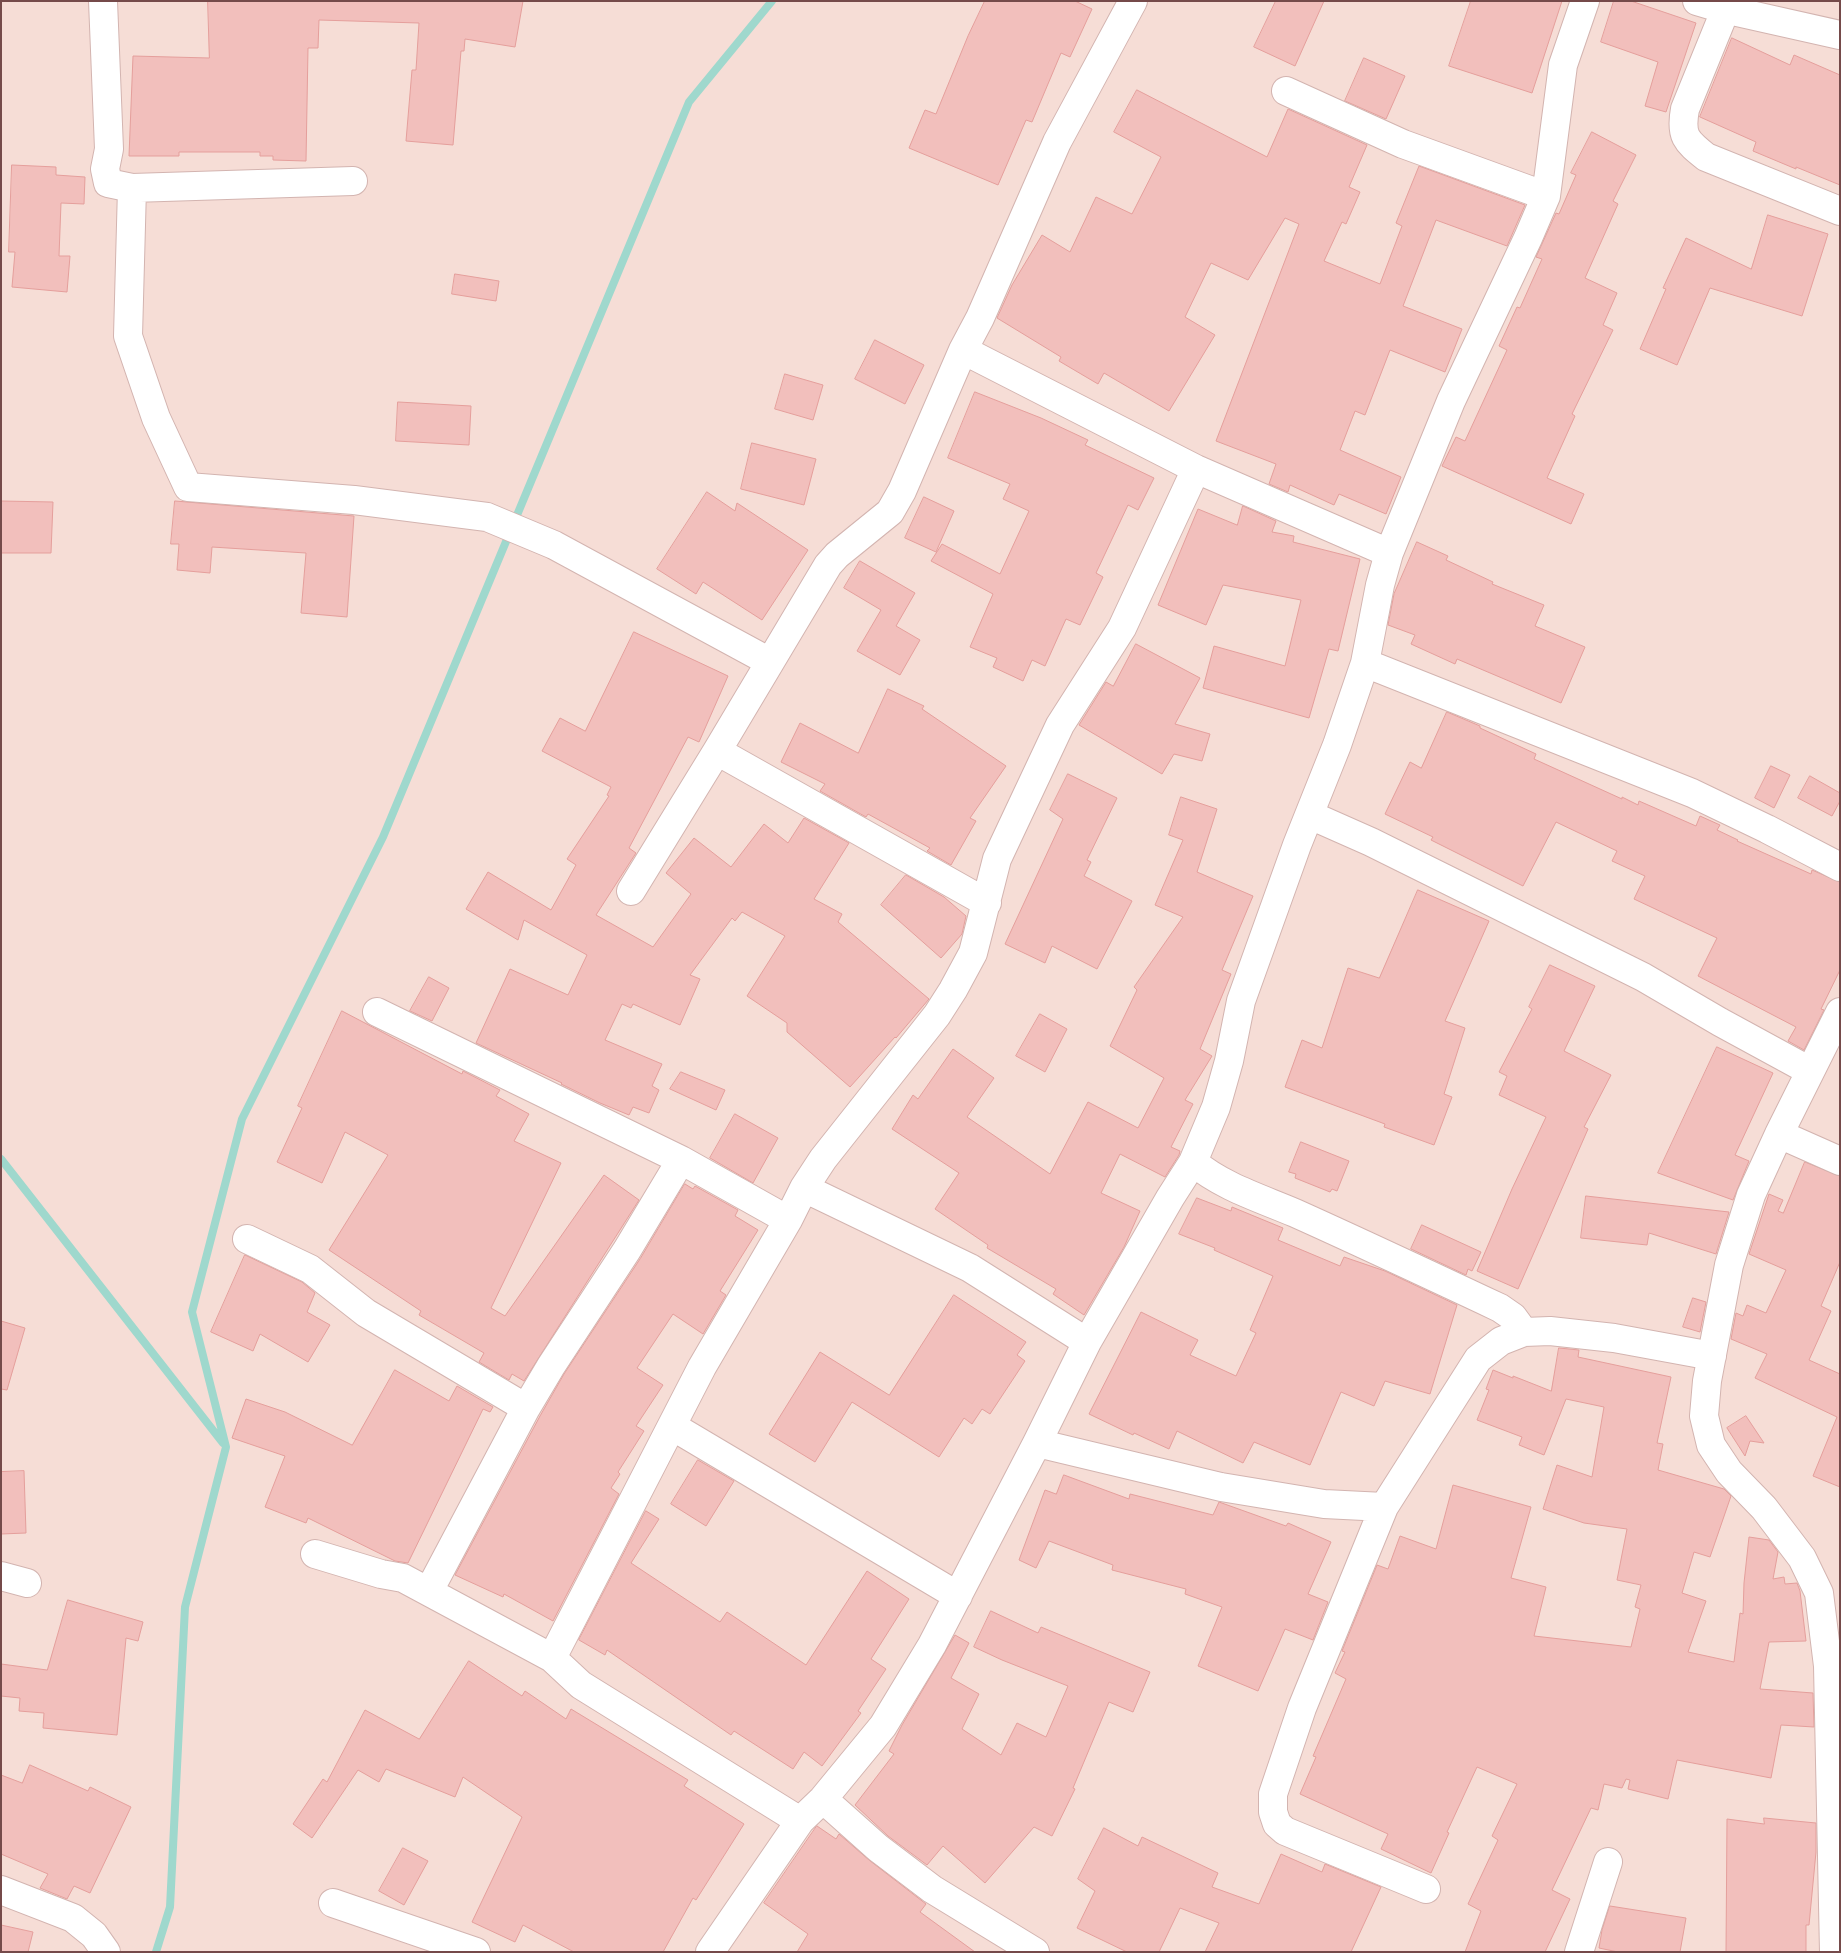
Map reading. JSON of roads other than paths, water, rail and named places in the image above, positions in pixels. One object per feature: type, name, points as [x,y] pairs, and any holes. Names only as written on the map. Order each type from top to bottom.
[{"type":"street","points":[[103,1],[109,149],[105,169],[108,183],[132,188],[353,181]]},
{"type":"street","points":[[632,891],[828,564],[890,512],[902,491],[1057,142],[1132,1]]},
{"type":"street","points":[[710,1952],[800,1820],[823,1799],[883,1726],[932,1645],[1038,1443],[1087,1342],[1170,1198],[1194,1162],[1216,1107],[1229,1061],[1242,1001],[1297,845],[1337,745],[1365,663],[1380,585],[1389,553],[1451,401],[1546,196],[1563,65],[1585,1]]},
{"type":"street","points":[[1697,1],[1726,5],[1840,35]]},
{"type":"street","points":[[1726,5],[1685,109],[1682,124],[1688,142],[1706,157],[1840,212]]},
{"type":"street","points":[[1286,91],[1403,144],[1546,196]]},
{"type":"street","points":[[132,188],[128,336],[156,418],[188,487],[354,500],[487,517],[554,545],[770,662]]},
{"type":"street","points":[[963,350],[1196,469],[1389,553]]},
{"type":"street","points":[[552,1658],[702,1367],[788,1220],[804,1188],[823,1159],[937,1015],[953,990],[973,953],[997,859],[1060,725],[1122,628],[1196,469]]},
{"type":"street","points":[[1365,663],[1692,793],[1840,867]]},
{"type":"street","points":[[717,751],[987,903]]},
{"type":"street","points":[[1310,815],[1371,842],[1643,976],[1720,1022],[1810,1071]]},
{"type":"street","points":[[377,1012],[681,1160],[788,1220]]},
{"type":"street","points":[[1834,1952],[1828,1666],[1829,1594],[1764,1508],[1729,1472],[1711,1446],[1704,1416],[1707,1381],[1729,1265],[1752,1195],[1779,1134],[1840,1012]]},
{"type":"street","points":[[1779,1134],[1840,1161]]},
{"type":"street","points":[[429,1592],[526,1408],[551,1366],[627,1250],[681,1160]]},
{"type":"street","points":[[1194,1162],[1207,1173],[1227,1185],[1294,1212],[1500,1308],[1513,1317],[1524,1332]]},
{"type":"street","points":[[804,1188],[970,1268],[1087,1342]]},
{"type":"street","points":[[247,1239],[310,1269],[366,1313],[526,1408]]},
{"type":"street","points":[[1426,1889],[1285,1831],[1277,1824],[1273,1812],[1273,1794],[1302,1708],[1384,1507],[1478,1359],[1501,1341],[1524,1332],[1550,1331],[1614,1338],[1712,1356]]},
{"type":"street","points":[[672,1426],[958,1596]]},
{"type":"street","points":[[1038,1443],[1221,1487],[1324,1504],[1384,1507]]},
{"type":"street","points":[[315,1554],[381,1574],[398,1577],[552,1658],[581,1685],[800,1820]]},
{"type":"street","points":[[823,1799],[878,1848],[932,1889],[1035,1952]]},
{"type":"street","points":[[1580,1952],[1608,1862]]},
{"type":"street","points":[[1,1890],[73,1918],[94,1935],[106,1952]]},
{"type":"street","points":[[333,1903],[476,1952]]},
{"type":"waterway","points":[[156,1952],[170,1907],[185,1607],[226,1447],[192,1312],[242,1119],[383,837],[689,102],[772,1]]},
{"type":"waterway","points":[[1,1159],[223,1443]]}]
